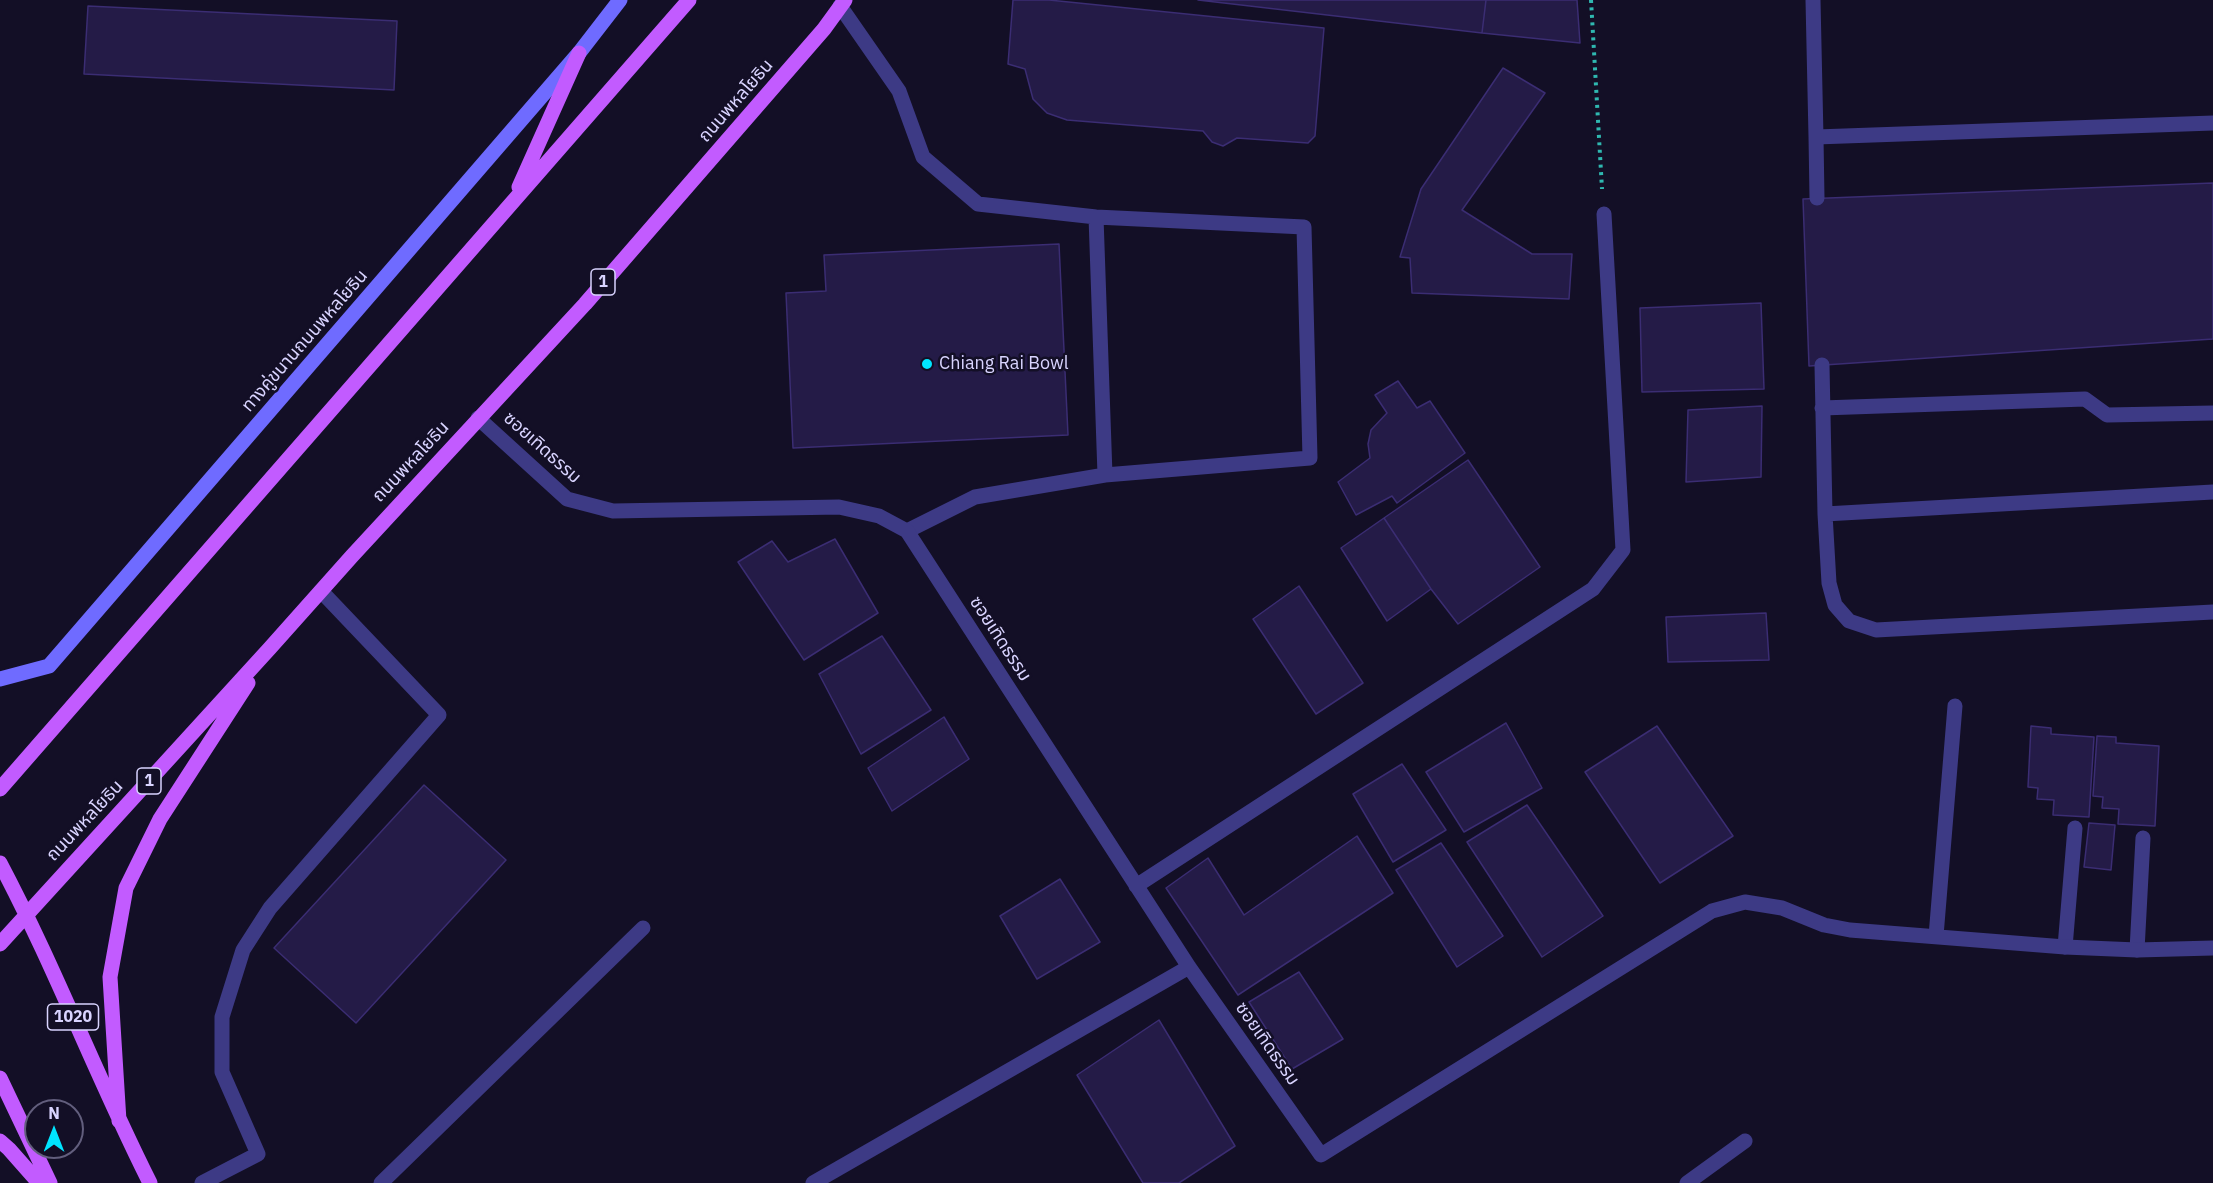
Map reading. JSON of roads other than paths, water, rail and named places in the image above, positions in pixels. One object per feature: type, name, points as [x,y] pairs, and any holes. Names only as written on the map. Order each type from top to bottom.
[{"type":"main road","name":"ทางคู่ขนานถนนพหลโยธิน","points":[[0,679],[49,666],[579,53],[620,0]]},
{"type":"main road","points":[[0,789],[689,0]]},
{"type":"main road","name":"ถนนพหลโยธิน","points":[[0,944],[478,418],[585,304],[824,29],[843,3]]},
{"type":"main road","points":[[511,203],[579,53]]},
{"type":"main road","points":[[119,1122],[110,977],[126,888],[160,819],[270,648]]},
{"type":"main road","name":"1020","points":[[0,863],[27,914],[119,1122],[150,1183]]},
{"type":"main road","points":[[0,1078],[50,1183]]},
{"type":"main road","points":[[0,1141],[39,1183]]},
{"type":"street","points":[[1813,0],[1818,198]]},
{"type":"street","points":[[843,3],[899,91],[923,157],[978,204],[1096,218],[1304,227],[1310,458],[1105,475],[975,497],[907,531]]},
{"type":"street","points":[[1816,137],[2213,123]]},
{"type":"street","points":[[1136,886],[1593,589],[1623,550],[1604,214]]},
{"type":"street","points":[[1096,218],[1105,475]]},
{"type":"street","points":[[1822,365],[1829,583],[1835,605],[1849,621],[1876,630],[2213,612]]},
{"type":"street","points":[[1822,408],[2085,399],[2107,415],[2213,413]]},
{"type":"street","name":"ซอยเทิดธรรม","points":[[478,418],[567,499],[613,511],[839,507],[879,516],[907,531],[1189,967],[1321,1155],[1712,911],[1745,902],[1782,908],[1824,925],[1850,930],[1936,936]]},
{"type":"street","points":[[1825,514],[2213,492]]},
{"type":"street","points":[[202,1183],[258,1154],[222,1072],[222,1017],[243,950],[270,908],[439,715],[321,591]]},
{"type":"street","points":[[1955,706],[1936,936],[2065,947],[2137,950],[2213,948]]},
{"type":"street","points":[[2065,947],[2075,828]]},
{"type":"street","points":[[2137,950],[2143,838]]},
{"type":"street","points":[[381,1183],[643,928]]},
{"type":"street","points":[[813,1183],[1189,967]]},
{"type":"street","points":[[1687,1183],[1745,1141]]},
{"type":"place","name":"Chiang Rai Bowl","points":[[927,364]]}]
